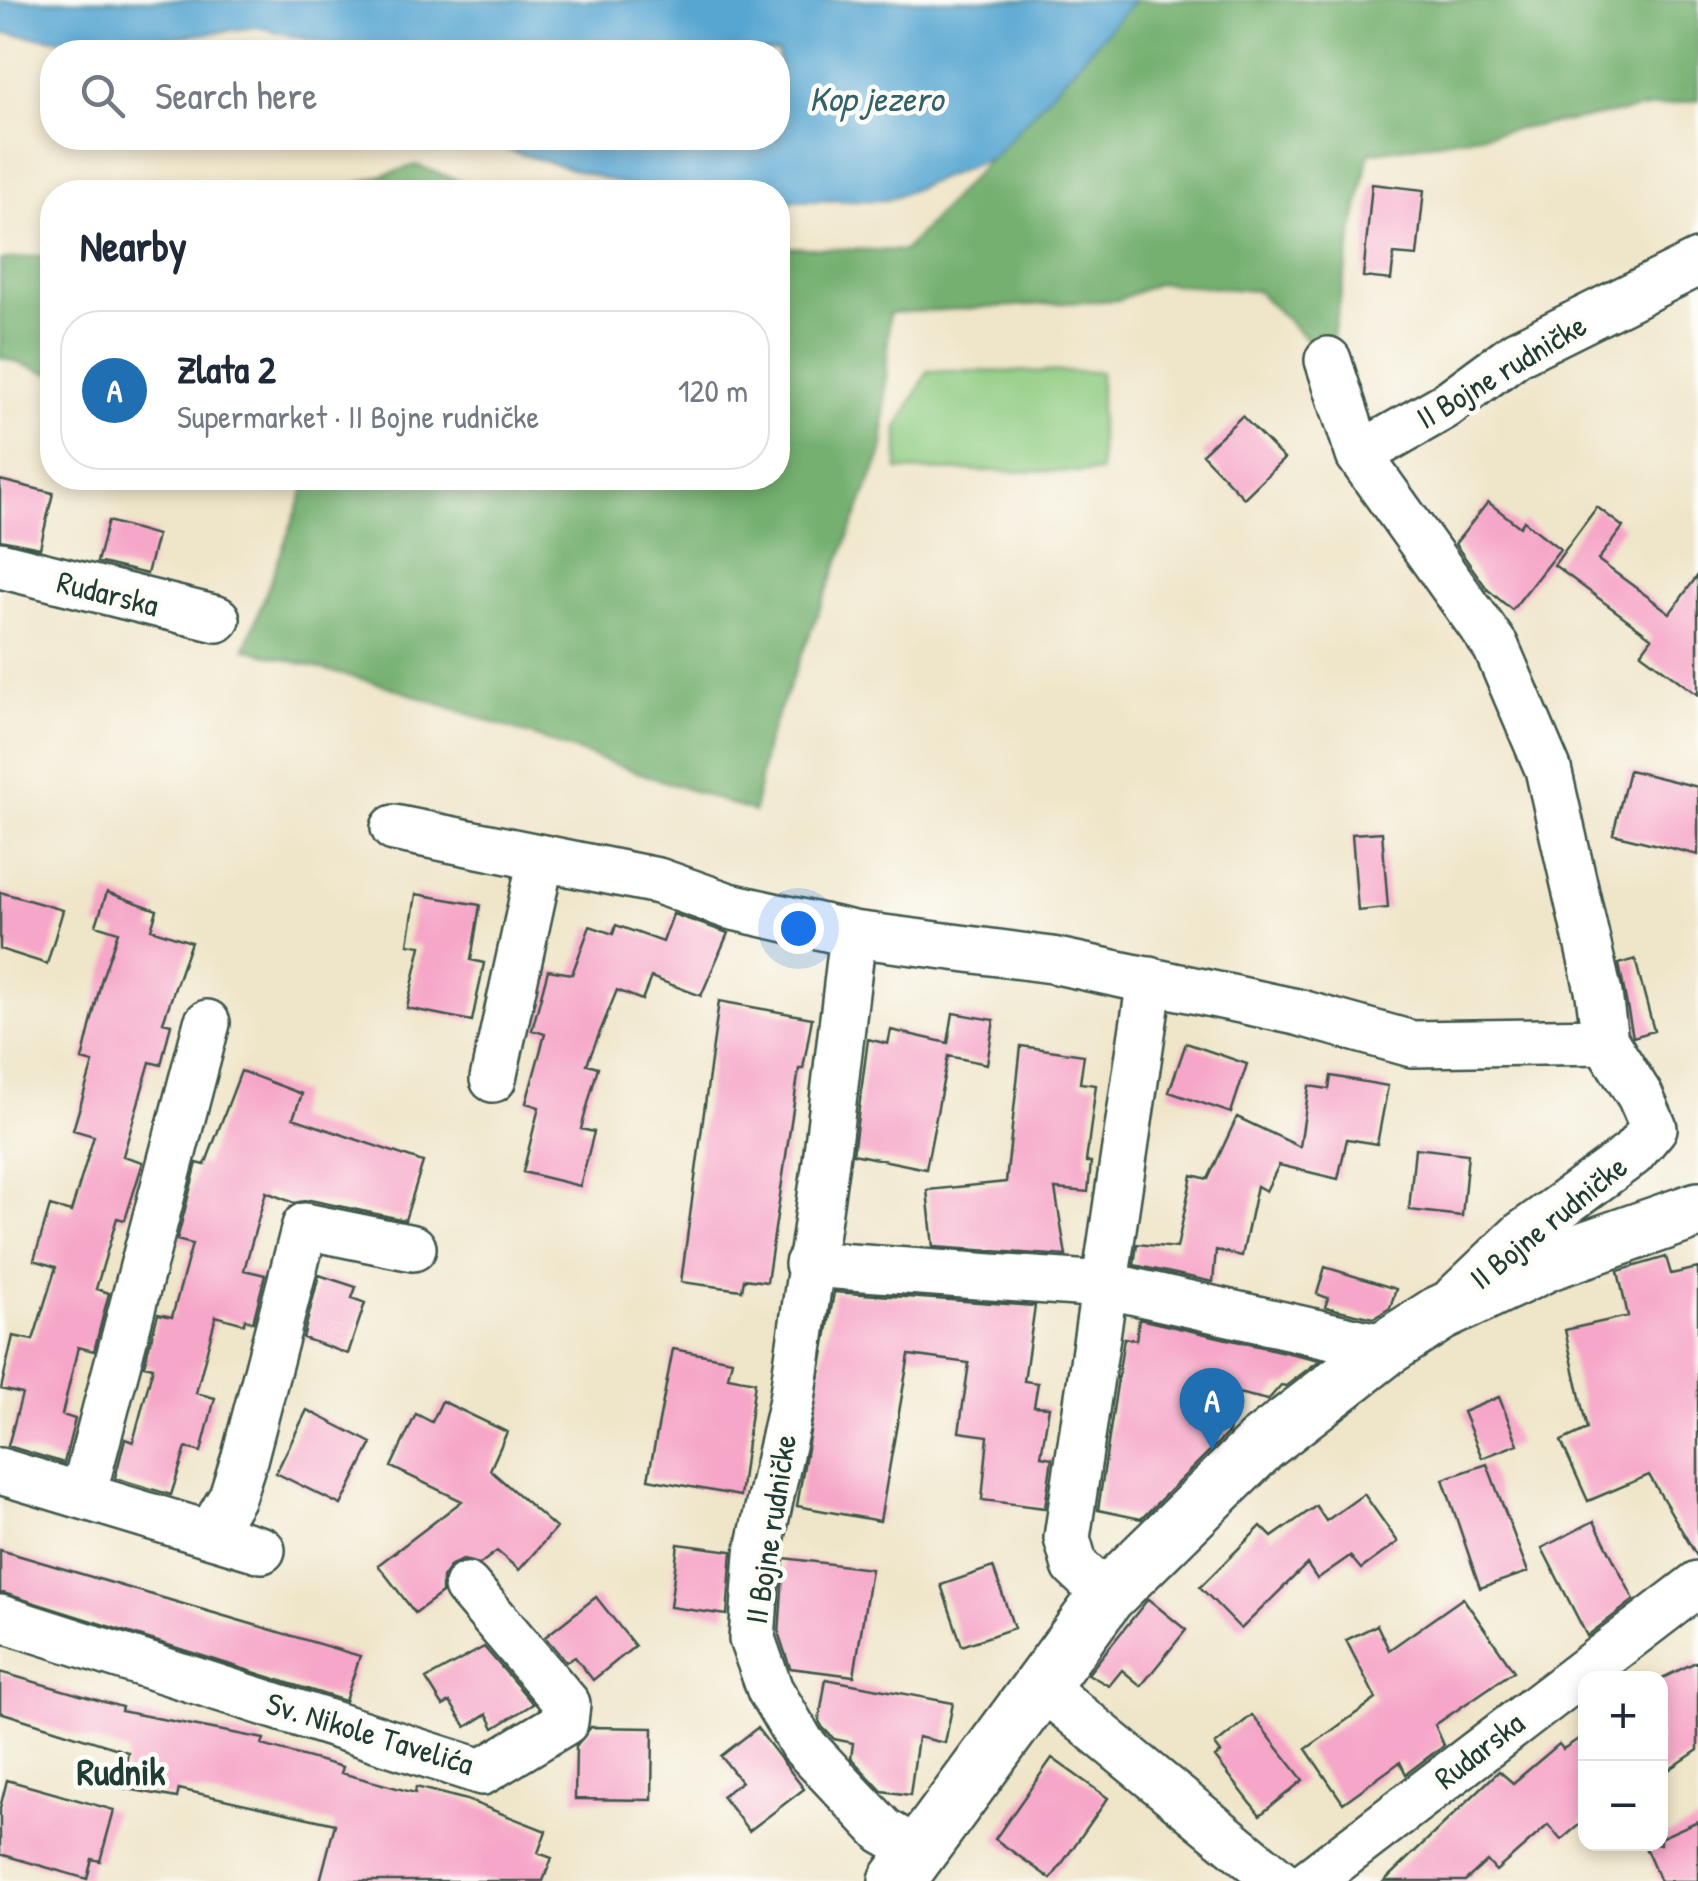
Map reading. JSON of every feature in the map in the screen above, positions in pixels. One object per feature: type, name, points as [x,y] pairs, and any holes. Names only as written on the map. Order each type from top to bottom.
[{"type":"street","name":"II Bojne rudničke","points":[[1359,455],[1445,406],[1517,354],[1698,263]]},
{"type":"street","name":"II Bojne rudničke","points":[[1328,360],[1359,455],[1496,647],[1548,769],[1599,994],[1605,1041],[1640,1096],[1654,1128],[1632,1154],[1521,1235],[1439,1314]]},
{"type":"street","name":"Rudarska","points":[[0,565],[217,619]]},
{"type":"street","points":[[394,828],[658,881],[728,906],[853,934],[1052,960],[1297,1012],[1412,1044],[1605,1041]]},
{"type":"street","points":[[493,1079],[541,858]]},
{"type":"street","name":"II Bojne rudničke","points":[[853,934],[792,1400],[758,1554],[752,1640],[770,1690],[802,1744],[884,1831],[908,1866]]},
{"type":"street","points":[[1107,1596],[1075,1566],[1067,1538],[1150,980]]},
{"type":"street","points":[[83,1496],[206,1023]]},
{"type":"street","name":"II Bojne rudničke","points":[[1439,1314],[1549,1262],[1698,1210]]},
{"type":"street","points":[[210,1534],[232,1498],[244,1460],[305,1226],[413,1248]]},
{"type":"street","points":[[808,1264],[1105,1285],[1386,1348]]},
{"type":"street","points":[[908,1866],[1107,1596],[1261,1445],[1386,1348],[1439,1314]]},
{"type":"street","points":[[0,1471],[262,1550]]},
{"type":"street","name":"Rudarska","points":[[1310,1881],[1698,1584]]},
{"type":"street","name":"Sv. Nikole Tavelića","points":[[0,1618],[482,1772],[566,1722],[567,1704],[467,1586]]},
{"type":"street","points":[[1039,1684],[1279,1881]]},
{"type":"green space","points":[[1135,0],[1698,0],[1698,100],[1369,153],[1328,360],[1257,291],[1159,283],[1118,300],[889,313],[883,450],[766,744],[754,812],[384,685],[245,649],[305,490],[790,490],[790,247],[904,251]]},
{"type":"green space","points":[[416,165],[457,180],[367,180]]},
{"type":"green space","points":[[40,256],[40,370],[0,357],[0,260]]},
{"type":"green space","points":[[928,371],[1100,372],[1100,472],[898,470],[898,427]]},
{"type":"water","name":"Kop jezero","points":[[0,0],[1135,0],[993,157],[887,200],[790,201],[790,180],[609,180],[507,150],[790,150],[790,40],[309,40],[258,27],[153,40],[65,40],[0,33]]},
{"type":"building","points":[[1372,184],[1424,190],[1417,256],[1394,254],[1391,280],[1363,277]]},
{"type":"building","points":[[1242,416],[1284,459],[1244,498],[1202,454]]},
{"type":"building","points":[[0,480],[53,493],[40,548],[0,540]]},
{"type":"building","points":[[1488,502],[1520,527],[1524,521],[1560,549],[1512,610],[1488,590],[1455,544]]},
{"type":"building","points":[[1597,507],[1623,527],[1598,560],[1670,613],[1698,575],[1698,695],[1641,653],[1652,638],[1554,565]]},
{"type":"building","points":[[108,521],[157,535],[147,574],[97,562]]},
{"type":"building","points":[[1629,770],[1698,787],[1698,855],[1613,834]]},
{"type":"building","points":[[1382,832],[1388,908],[1358,911],[1352,834]]},
{"type":"building","points":[[0,892],[63,910],[47,964],[0,949]]},
{"type":"building","points":[[107,892],[157,910],[151,929],[191,942],[163,1022],[171,1024],[161,1065],[150,1062],[123,1156],[143,1162],[125,1220],[117,1218],[96,1289],[109,1293],[94,1351],[78,1347],[62,1415],[75,1419],[64,1463],[8,1446],[22,1394],[1,1389],[13,1336],[33,1340],[56,1267],[34,1260],[50,1206],[71,1212],[94,1136],[73,1130],[93,1063],[82,1060],[118,932],[96,925]]},
{"type":"building","points":[[416,894],[480,905],[471,960],[484,963],[472,1021],[407,1008],[421,946],[408,944]]},
{"type":"building","points":[[673,914],[728,933],[701,996],[651,977],[642,1000],[617,990],[587,1064],[598,1067],[581,1129],[594,1132],[580,1186],[523,1172],[539,1107],[526,1103],[545,1034],[532,1030],[548,970],[572,974],[590,926],[613,934],[616,925],[663,942]]},
{"type":"building","points":[[1635,959],[1654,1031],[1633,1037],[1619,964]]},
{"type":"building","points":[[719,1001],[812,1018],[803,1069],[799,1069],[767,1282],[744,1279],[742,1290],[681,1282]]},
{"type":"building","points":[[953,1013],[994,1020],[987,1064],[948,1056],[926,1169],[853,1154],[868,1039],[888,1044],[891,1030],[948,1043]]},
{"type":"building","points":[[1186,1043],[1247,1064],[1231,1113],[1169,1092]]},
{"type":"building","points":[[1021,1046],[1084,1055],[1080,1083],[1096,1085],[1086,1162],[1091,1162],[1088,1192],[1055,1189],[1066,1256],[933,1247],[927,1190],[1006,1182]]},
{"type":"building","points":[[241,1071],[302,1094],[293,1118],[423,1162],[405,1220],[310,1200],[294,1203],[266,1192],[244,1270],[265,1275],[253,1322],[245,1319],[244,1324],[216,1316],[196,1393],[215,1398],[201,1452],[186,1448],[171,1495],[115,1478],[125,1439],[133,1442],[153,1367],[144,1365],[158,1314],[172,1317],[192,1244],[177,1240],[197,1163],[205,1165]]},
{"type":"building","points":[[1331,1076],[1388,1086],[1377,1144],[1347,1139],[1338,1179],[1279,1165],[1266,1191],[1257,1186],[1242,1256],[1216,1250],[1213,1282],[1134,1265],[1137,1244],[1177,1248],[1192,1175],[1208,1179],[1237,1117],[1300,1147],[1309,1086],[1329,1089]]},
{"type":"building","points":[[1415,1148],[1468,1154],[1462,1216],[1409,1210]]},
{"type":"building","points":[[1666,1257],[1671,1274],[1698,1268],[1698,1558],[1649,1475],[1588,1501],[1561,1441],[1587,1429],[1565,1330],[1628,1316],[1618,1271]]},
{"type":"building","points":[[1325,1267],[1396,1289],[1390,1308],[1374,1318],[1325,1307],[1328,1298],[1317,1294]]},
{"type":"building","points":[[319,1275],[356,1287],[352,1298],[365,1303],[348,1354],[303,1338]]},
{"type":"building","points":[[834,1292],[1035,1306],[1024,1381],[1038,1383],[1034,1406],[1049,1407],[1041,1456],[1052,1458],[1045,1508],[982,1500],[988,1436],[959,1432],[969,1363],[909,1355],[880,1521],[797,1506]]},
{"type":"building","points":[[1139,1319],[1320,1360],[1286,1386],[1281,1385],[1268,1400],[1238,1393],[1229,1432],[1141,1519],[1098,1510],[1124,1338],[1136,1340]]},
{"type":"building","points":[[673,1349],[732,1360],[728,1377],[755,1382],[740,1496],[648,1479]]},
{"type":"building","points":[[1499,1397],[1518,1444],[1482,1458],[1463,1412]]},
{"type":"building","points":[[442,1401],[507,1432],[490,1470],[556,1528],[519,1570],[497,1551],[480,1564],[463,1560],[451,1565],[442,1578],[442,1593],[415,1613],[378,1565],[462,1501],[391,1467],[416,1414],[432,1422]]},
{"type":"building","points":[[307,1410],[372,1443],[341,1505],[276,1473]]},
{"type":"building","points":[[1487,1464],[1528,1572],[1480,1588],[1443,1479]]},
{"type":"building","points":[[1364,1494],[1398,1542],[1361,1569],[1350,1556],[1317,1579],[1307,1564],[1241,1629],[1200,1587],[1261,1526],[1272,1537],[1316,1506],[1326,1521]]},
{"type":"building","points":[[1594,1521],[1634,1600],[1587,1636],[1542,1548]]},
{"type":"building","points":[[678,1544],[732,1551],[727,1615],[670,1607]]},
{"type":"building","points":[[0,1550],[360,1656],[345,1701],[0,1592]]},
{"type":"building","points":[[784,1558],[871,1569],[854,1676],[790,1668],[779,1635]]},
{"type":"building","points":[[993,1567],[1014,1628],[962,1646],[941,1585]]},
{"type":"building","points":[[596,1597],[635,1646],[593,1680],[575,1657],[566,1662],[545,1637]]},
{"type":"building","points":[[1463,1598],[1514,1671],[1435,1725],[1444,1745],[1406,1774],[1400,1762],[1343,1803],[1306,1749],[1376,1699],[1346,1640],[1377,1625],[1389,1650]]},
{"type":"building","points":[[1148,1599],[1186,1630],[1141,1686],[1122,1670],[1109,1686],[1088,1674]]},
{"type":"building","points":[[484,1647],[533,1704],[494,1728],[487,1714],[466,1727],[450,1702],[443,1706],[426,1679]]},
{"type":"building","points":[[1698,1661],[1698,1750],[1668,1771],[1668,1761],[1668,1675]]},
{"type":"building","points":[[0,1672],[122,1707],[121,1711],[264,1739],[262,1745],[343,1767],[341,1773],[415,1793],[416,1787],[467,1800],[546,1831],[538,1853],[552,1858],[543,1881],[320,1881],[335,1824],[179,1789],[177,1798],[122,1788],[128,1752],[0,1712]]},
{"type":"building","points":[[826,1679],[953,1703],[945,1743],[918,1737],[910,1795],[882,1791],[851,1758],[853,1743],[834,1739],[823,1728],[819,1721]]},
{"type":"building","points":[[1252,1715],[1303,1780],[1260,1815],[1215,1757],[1221,1753],[1215,1745]]},
{"type":"building","points":[[591,1727],[653,1728],[652,1800],[575,1799],[576,1746]]},
{"type":"building","points":[[757,1728],[804,1789],[749,1831],[722,1796],[741,1782],[721,1756]]},
{"type":"building","points":[[1578,1739],[1578,1826],[1561,1840],[1548,1825],[1496,1871],[1487,1861],[1465,1881],[1384,1881],[1499,1771],[1513,1783],[1559,1744],[1563,1749]]},
{"type":"building","points":[[1052,1758],[1108,1798],[1051,1879],[995,1839]]},
{"type":"building","points":[[7,1780],[114,1810],[100,1861],[92,1859],[87,1879],[0,1854],[0,1808]]},
{"type":"building","points":[[1698,1821],[1698,1881],[1660,1881],[1647,1851],[1668,1851],[1668,1834]]},
{"type":"place","name":"Zlata 2","points":[[1212,1450]]},
{"type":"district","name":"Rudnik","points":[[121,1771]]}]
